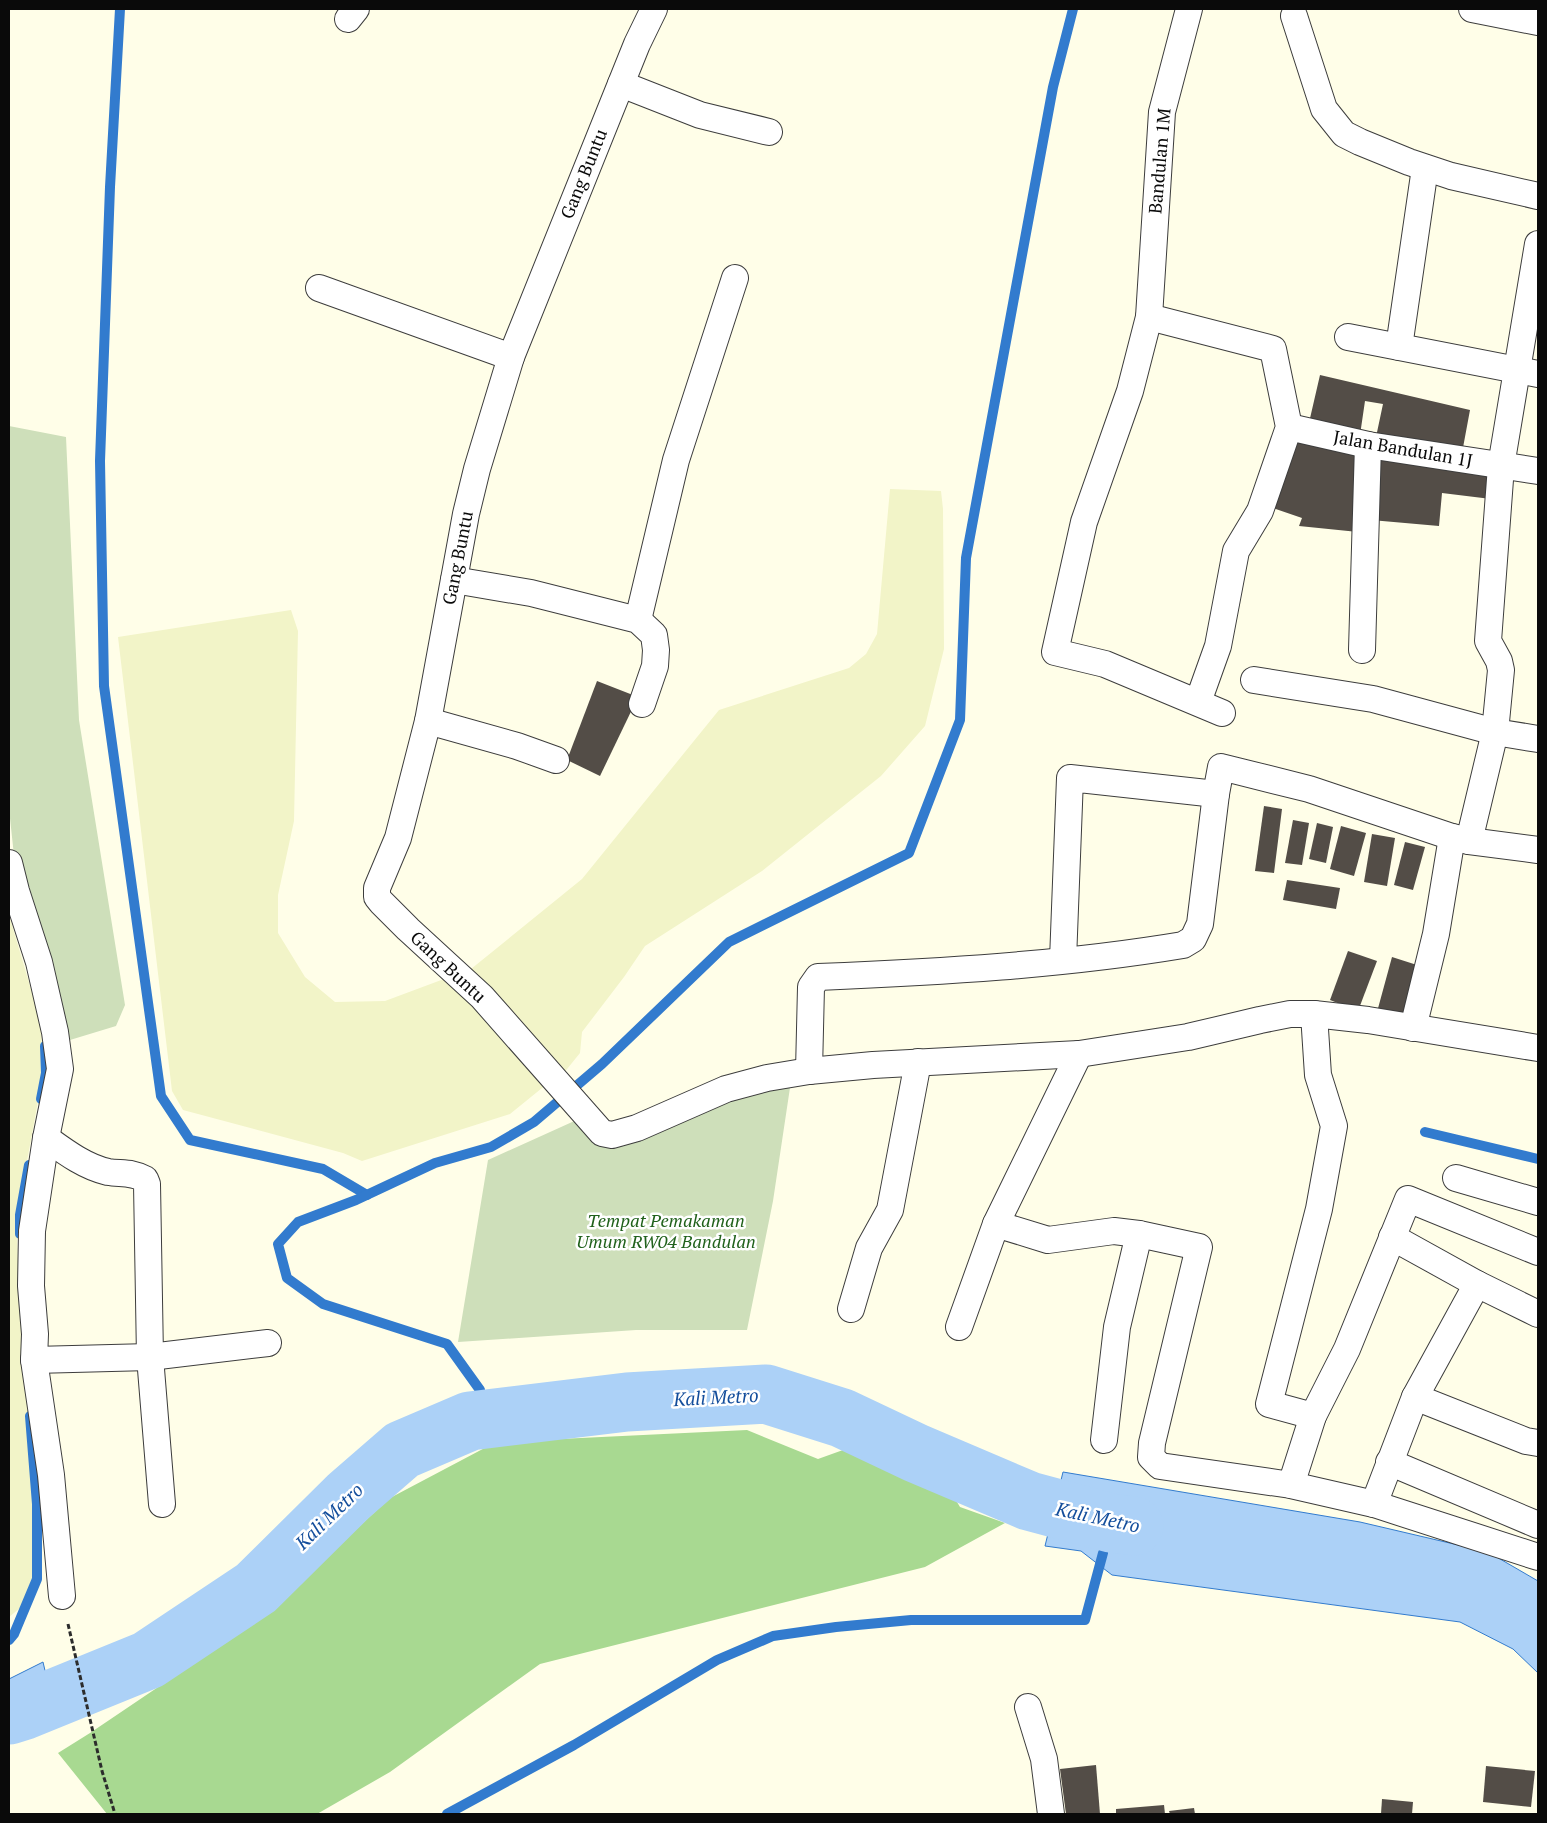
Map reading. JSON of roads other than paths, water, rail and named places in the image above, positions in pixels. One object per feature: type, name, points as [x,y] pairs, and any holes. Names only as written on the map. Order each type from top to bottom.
[{"type":"street","name":"Gang Buntu","points":[[654,9],[620,84],[510,358],[477,468],[428,721],[398,838],[377,888],[377,897],[395,917],[482,997],[602,1133],[612,1135],[637,1128],[726,1089],[766,1078],[808,1071]]},
{"type":"street","name":"Bandulan 1M","points":[[1189,9],[1162,112],[1149,317],[1130,391],[1084,522],[1055,652],[1105,664],[1198,702]]},
{"type":"street","points":[[1472,9],[1538,22]]},
{"type":"street","points":[[1294,16],[1324,109],[1344,134],[1426,168],[1538,196]]},
{"type":"street","points":[[620,84],[700,115],[770,132]]},
{"type":"street","points":[[1399,347],[1426,168]]},
{"type":"street","points":[[1413,1028],[1460,839],[1495,732],[1501,670],[1488,641],[1501,466],[1528,372],[1538,244]]},
{"type":"street","points":[[638,620],[676,460],[735,278]]},
{"type":"street","points":[[319,288],[510,358]]},
{"type":"street","points":[[1149,317],[1273,349],[1289,427],[1260,511],[1236,551],[1218,646],[1198,702],[1222,713]]},
{"type":"street","points":[[1348,337],[1528,372]]},
{"type":"street","name":"Jalan Bandulan 1J","points":[[1289,427],[1368,445],[1538,471]]},
{"type":"street","points":[[1362,650],[1368,445]]},
{"type":"street","points":[[454,580],[531,594],[638,620],[654,635],[656,650],[654,666],[642,704]]},
{"type":"street","points":[[1254,680],[1373,699],[1495,732],[1538,739]]},
{"type":"street","points":[[428,721],[524,748],[556,760]]},
{"type":"street","points":[[1538,850],[1460,839],[1309,789],[1221,767],[1200,924],[1193,939],[1183,945],[1063,960],[912,973],[818,977],[811,987],[808,1071],[918,1062],[1079,1054],[1188,1037],[1283,1016],[1314,1014],[1368,1020],[1538,1048]]},
{"type":"street","points":[[1063,960],[1070,778],[1216,794]]},
{"type":"street","points":[[9,863],[39,962],[55,1032],[60,1069],[46,1138],[32,1231],[31,1286],[35,1334],[34,1360],[52,1475],[62,1596]]},
{"type":"street","points":[[1312,1416],[1269,1404],[1319,1209],[1334,1126],[1318,1075],[1314,1014]]},
{"type":"street","points":[[959,1327],[996,1224],[1079,1054]]},
{"type":"street","points":[[851,1309],[869,1248],[890,1210],[918,1062]]},
{"type":"street","points":[[46,1138],[64,1151],[93,1166],[108,1172],[134,1174],[145,1179],[147,1184],[150,1357],[162,1504]]},
{"type":"street","points":[[1456,1178],[1538,1202]]},
{"type":"street","points":[[1292,1485],[1312,1416],[1347,1349],[1408,1199],[1538,1252]]},
{"type":"street","points":[[996,1224],[1048,1240],[1114,1231],[1140,1234],[1198,1247],[1152,1443],[1151,1457],[1160,1466],[1292,1485],[1374,1504],[1538,1558]]},
{"type":"street","points":[[1104,1440],[1117,1327],[1140,1234]]},
{"type":"street","points":[[1392,1237],[1477,1284],[1538,1314]]},
{"type":"street","points":[[1374,1504],[1415,1397],[1477,1284]]},
{"type":"street","points":[[34,1360],[150,1357],[268,1343]]},
{"type":"street","points":[[1415,1397],[1526,1441],[1538,1443]]},
{"type":"street","points":[[1389,1462],[1538,1525]]},
{"type":"street","points":[[1028,1706],[1044,1760],[1051,1814]]},
{"type":"water","points":[[1063,1472],[1360,1522],[1488,1552],[1538,1581],[1538,1673],[1513,1649],[1460,1622],[1112,1575],[1081,1551],[1045,1546]]},
{"type":"water","points":[[43,1662],[54,1709],[9,1727],[9,1679]]},
{"type":"waterway","points":[[120,9],[110,187],[100,461],[104,686],[161,1096],[190,1140],[323,1169],[367,1195]]},
{"type":"waterway","points":[[470,1421],[480,1390],[447,1344],[323,1304],[287,1278],[278,1244],[298,1222],[356,1200],[435,1163],[491,1147],[534,1122],[602,1064],[729,942],[909,853],[960,720],[966,558],[1053,87],[1073,9]]},
{"type":"waterway","points":[[41,1099],[46,1073],[45,1046]]},
{"type":"waterway","points":[[1425,1132],[1538,1159]]},
{"type":"waterway","points":[[20,1234],[20,1215],[29,1165]]},
{"type":"waterway","name":"Kali Metro","points":[[9,1715],[148,1660],[256,1588],[349,1496],[402,1450],[470,1421],[627,1402],[766,1394],[842,1418],[916,1453],[1029,1501],[1111,1523],[1134,1526]]},
{"type":"waterway","points":[[9,1640],[14,1634],[37,1579],[37,1504],[30,1416]]},
{"type":"waterway","points":[[447,1814],[574,1745],[717,1660],[773,1636],[836,1627],[911,1620],[1085,1620],[1103,1553]]},
{"type":"park label","name":"Tempat Pemakaman Umum RW04 Bandulan","points":[[666,1231]]}]
